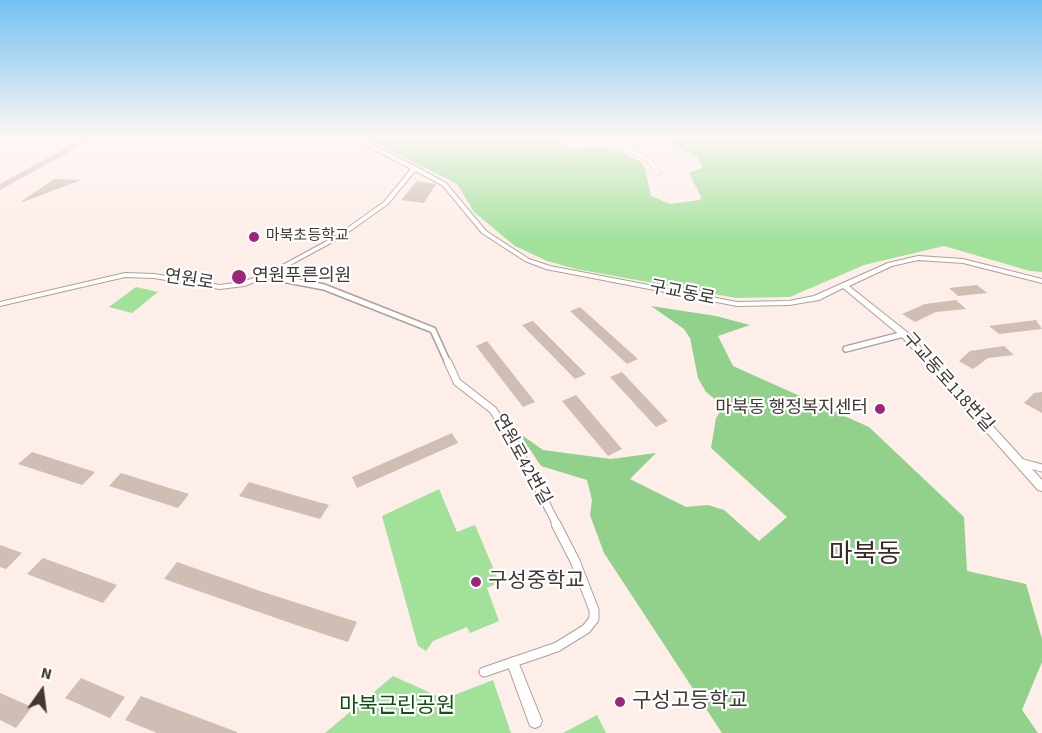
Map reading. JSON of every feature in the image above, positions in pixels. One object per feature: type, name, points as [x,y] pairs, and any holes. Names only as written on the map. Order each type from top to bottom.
[{"type":"main road","points":[[0,188],[27,173]]},
{"type":"street","name":"연원로","points":[[0,304],[125,275],[154,276],[220,287],[242,284],[266,276],[338,237],[386,203],[411,173]]},
{"type":"street","name":"구교동로","points":[[424,173],[444,184],[484,232],[527,260],[548,268],[737,304],[789,303],[816,298],[890,264],[918,258],[963,261],[1042,280]]},
{"type":"street","name":"연원로42번길","points":[[266,276],[324,287],[433,330],[457,382],[486,403],[503,424],[575,561],[594,610],[594,619],[578,635],[557,646],[484,672]]},
{"type":"street","name":"구교동로118번길","points":[[845,285],[903,334],[1042,487]]},
{"type":"street","points":[[846,349],[903,334]]},
{"type":"street","points":[[1019,462],[1042,468]]},
{"type":"street","points":[[513,663],[535,721]]},
{"type":"green space","points":[[435,173],[646,173],[651,196],[670,204],[700,200],[701,197],[689,173],[1042,173],[1042,272],[1030,271],[944,246],[864,265],[790,297],[736,298],[576,269],[547,261],[515,246],[474,212],[457,184]]},
{"type":"green space","points":[[136,287],[158,292],[132,313],[109,307]]},
{"type":"green space","points":[[651,306],[716,316],[750,325],[718,336],[733,366],[869,427],[964,517],[967,571],[1026,584],[1042,639],[1042,662],[1022,710],[1038,733],[722,733],[604,553],[590,515],[592,500],[587,480],[541,466],[519,433],[543,450],[611,459],[656,453],[630,479],[686,507],[708,505],[724,510],[759,541],[787,517],[711,448],[721,404],[706,392],[698,378],[690,338],[684,329]]},
{"type":"green space","points":[[439,489],[457,532],[475,525],[499,582],[487,588],[499,621],[470,633],[467,627],[433,641],[426,651],[418,646],[382,516]]},
{"type":"green space","name":"마북근린공원","points":[[393,676],[444,699],[493,680],[511,733],[325,733]]},
{"type":"green space","points":[[597,715],[606,733],[563,733]]},
{"type":"building","points":[[54,179],[81,180],[22,201]]},
{"type":"building","points":[[417,181],[436,184],[424,203],[401,200]]},
{"type":"building","points":[[977,285],[987,293],[958,296],[949,288]]},
{"type":"building","points":[[956,300],[966,309],[936,312],[915,322],[902,314],[925,304]]},
{"type":"building","points":[[580,307],[638,359],[627,364],[570,311]]},
{"type":"building","points":[[1036,320],[1042,329],[999,334],[989,326]]},
{"type":"building","points":[[533,321],[586,374],[575,379],[522,325]]},
{"type":"building","points":[[487,341],[535,402],[523,407],[476,346]]},
{"type":"building","points":[[1004,346],[1014,355],[988,358],[973,369],[959,361],[970,351]]},
{"type":"building","points":[[622,372],[668,421],[656,427],[610,377]]},
{"type":"building","points":[[1042,392],[1042,413],[1024,403],[1034,393]]},
{"type":"building","points":[[576,395],[622,449],[608,456],[562,401]]},
{"type":"building","points":[[452,433],[458,443],[357,488],[352,477]]},
{"type":"building","points":[[32,452],[95,472],[82,485],[18,464]]},
{"type":"building","points":[[121,473],[189,494],[178,508],[109,486]]},
{"type":"building","points":[[249,482],[329,505],[320,519],[239,496]]},
{"type":"building","points":[[0,545],[22,553],[6,569],[0,567]]},
{"type":"building","points":[[43,558],[117,585],[103,603],[27,574]]},
{"type":"building","points":[[177,562],[357,622],[348,642],[299,626],[164,579]]},
{"type":"building","points":[[81,678],[125,697],[110,718],[65,698]]},
{"type":"building","points":[[0,693],[32,707],[16,728],[0,720]]},
{"type":"building","points":[[141,696],[237,733],[157,733],[125,720]]},
{"type":"place","name":"마북초등학교","points":[[254,237]]},
{"type":"place","name":"연원푸른의원","points":[[239,277]]},
{"type":"place","name":"마북동 행정복지센터","points":[[880,409]]},
{"type":"place","name":"구성중학교","points":[[476,582]]},
{"type":"place","name":"구성고등학교","points":[[620,702]]},
{"type":"district","name":"마북동","points":[[865,556]]}]
